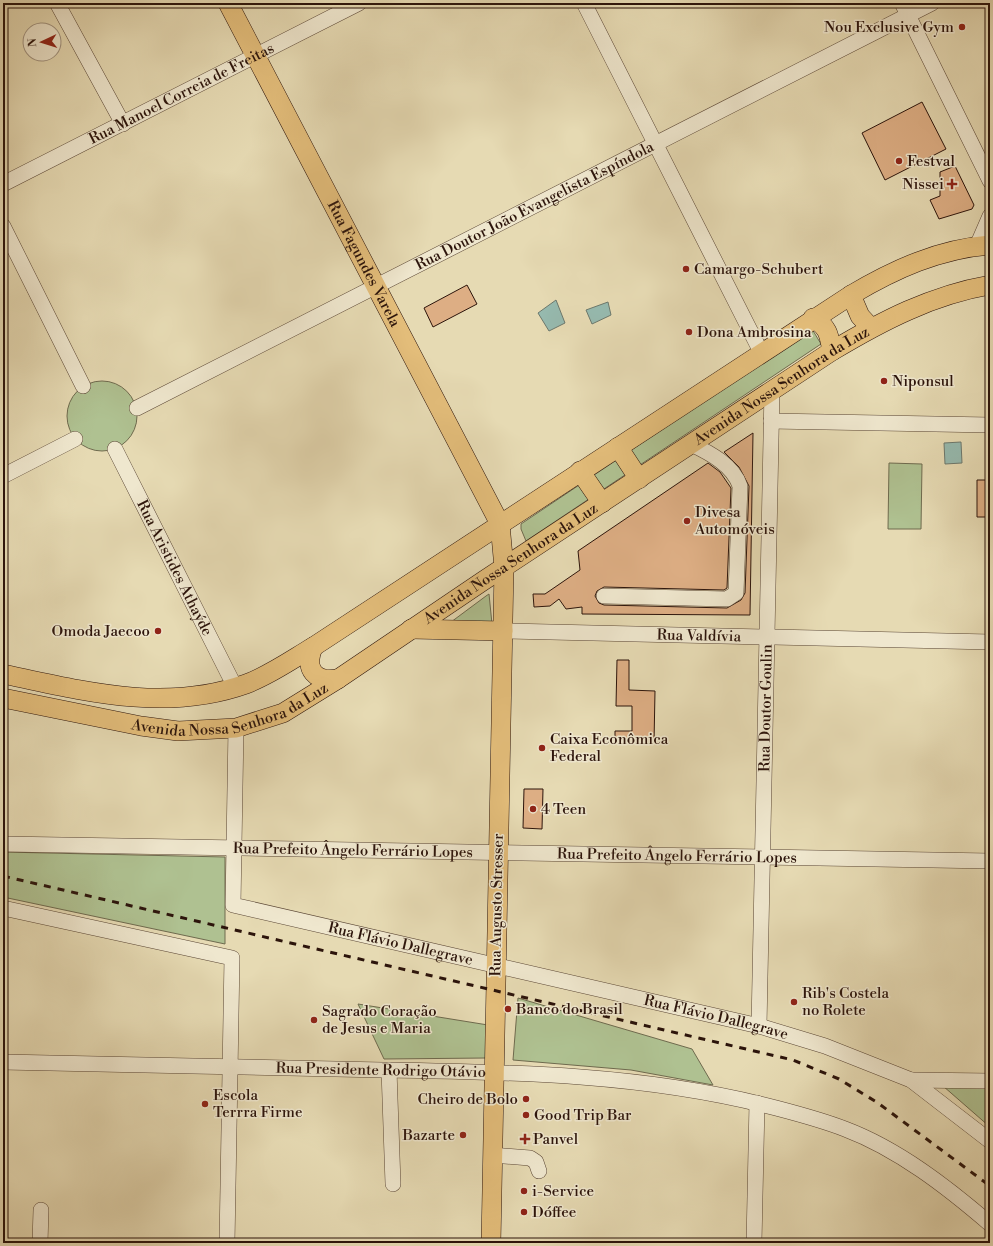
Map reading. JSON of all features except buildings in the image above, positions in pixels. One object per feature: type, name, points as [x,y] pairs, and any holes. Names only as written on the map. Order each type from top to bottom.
[{"type":"main road","name":"Rua Fagundes Varela","points":[[228,3],[500,524]]},
{"type":"main road","name":"Avenida Nossa Senhora da Luz","points":[[3,674],[99,694],[138,698],[192,697],[235,687],[266,675],[312,647],[851,294],[917,261],[939,254],[984,245]]},
{"type":"main road","name":"Avenida Nossa Senhora da Luz","points":[[3,698],[162,729],[197,731],[236,728],[283,713],[338,679],[411,629],[832,351],[871,328],[927,302],[948,294],[990,285]]},
{"type":"main road","points":[[851,294],[860,316],[871,328]]},
{"type":"main road","points":[[813,318],[823,325],[826,330],[832,351]]},
{"type":"main road","points":[[618,446],[639,478]]},
{"type":"main road","points":[[580,471],[602,503]]},
{"type":"main road","name":"Rua Augusto Stresser","points":[[490,1243],[504,568],[500,524]]},
{"type":"main road","points":[[411,629],[503,631]]},
{"type":"main road","points":[[312,647],[309,656],[310,666],[314,673],[319,678],[326,680],[338,679]]},
{"type":"street","points":[[57,3],[123,124]]},
{"type":"street","name":"Rua Manoel Correia de Freitas","points":[[3,184],[359,3]]},
{"type":"street","points":[[584,3],[761,352]]},
{"type":"street","name":"Rua Doutor João Evangelista Espíndola","points":[[137,408],[655,144],[905,9],[932,3]]},
{"type":"street","points":[[905,9],[990,181]]},
{"type":"street","points":[[984,245],[990,216]]},
{"type":"street","points":[[3,226],[83,386]]},
{"type":"street","name":"Rua Doutor Goulin","points":[[759,1026],[772,390]]},
{"type":"street","points":[[771,421],[990,424]]},
{"type":"street","points":[[3,476],[75,439]]},
{"type":"street","points":[[604,596],[727,599],[736,593],[740,486],[737,477],[714,456],[691,444]]},
{"type":"street","name":"Rua Aristides Athaýde","points":[[115,449],[235,687]]},
{"type":"street","name":"Rua Valdívia","points":[[503,631],[990,642]]},
{"type":"street","points":[[234,849],[236,728]]},
{"type":"street","name":"Rua Prefeito Ângelo Ferrário Lopes","points":[[3,844],[990,861]]},
{"type":"street","name":"Rua Flávio Dallegrave","points":[[234,849],[233,905],[496,964],[759,1026],[825,1046],[911,1080],[990,1141]]},
{"type":"street","points":[[3,908],[232,958],[227,1243]]},
{"type":"street","name":"Rua Presidente Rodrigo Otávio","points":[[3,1062],[494,1072],[632,1081],[697,1090],[817,1120],[868,1138],[920,1170],[990,1224]]},
{"type":"street","points":[[389,1070],[393,1184]]},
{"type":"street","points":[[911,1080],[990,1081]]},
{"type":"street","points":[[754,1243],[757,1104]]},
{"type":"street","points":[[492,1155],[530,1158],[536,1162],[539,1171]]},
{"type":"street","points":[[40,1243],[41,1210]]},
{"type":"green space","points":[[812,329],[821,344],[526,541],[521,529],[521,524]]},
{"type":"green space","points":[[102,381],[115,384],[127,391],[134,403],[137,416],[134,429],[127,441],[115,448],[102,451],[89,448],[77,441],[70,429],[67,416],[70,403],[77,391],[89,384]]},
{"type":"green space","points":[[889,463],[922,464],[921,529],[888,529]]},
{"type":"green space","points":[[489,594],[492,624],[447,625],[486,596]]},
{"type":"green space","points":[[3,852],[225,857],[225,944],[3,897]]},
{"type":"green space","points":[[518,998],[692,1049],[713,1085],[631,1070],[513,1060]]},
{"type":"green space","points":[[358,1004],[488,1025],[486,1058],[384,1059]]},
{"type":"green space","points":[[943,1086],[990,1087],[990,1127]]},
{"type":"water","points":[[556,300],[565,323],[549,331],[538,313]]},
{"type":"water","points":[[608,302],[611,315],[592,324],[586,310]]},
{"type":"water","points":[[961,442],[962,463],[945,464],[944,443]]},
{"type":"railway","points":[[3,876],[793,1060],[839,1079],[878,1103],[990,1186]]},
{"type":"place","name":"Nou Exclusive Gym","points":[[962,27]]},
{"type":"place","name":"Festval","points":[[899,161]]},
{"type":"place","name":"Nissei","points":[[952,184]]},
{"type":"place","name":"Camargo-Schubert","points":[[686,269]]},
{"type":"place","name":"Dona Ambrosina","points":[[689,332]]},
{"type":"place","name":"Niponsul","points":[[884,381]]},
{"type":"place","name":"Divesa Automóveis","points":[[687,521]]},
{"type":"place","name":"Omoda Jaecoo","points":[[158,631]]},
{"type":"place","name":"Caixa Econômica Federal","points":[[542,748]]},
{"type":"place","name":"4 Teen","points":[[533,809]]},
{"type":"place","name":"Rib's Costela no Rolete","points":[[794,1002]]},
{"type":"place","name":"Banco do Brasil","points":[[508,1009]]},
{"type":"place","name":"Sagrado Coração de Jesus e Maria","points":[[314,1020]]},
{"type":"place","name":"Cheiro de Bolo","points":[[526,1099]]},
{"type":"place","name":"Escola Terrra Firme","points":[[205,1104]]},
{"type":"place","name":"Good Trip Bar","points":[[526,1115]]},
{"type":"place","name":"Bazarte","points":[[463,1135]]},
{"type":"place","name":"Panvel","points":[[525,1139]]},
{"type":"place","name":"i-Service","points":[[524,1191]]},
{"type":"place","name":"Dóffee","points":[[524,1212]]}]
